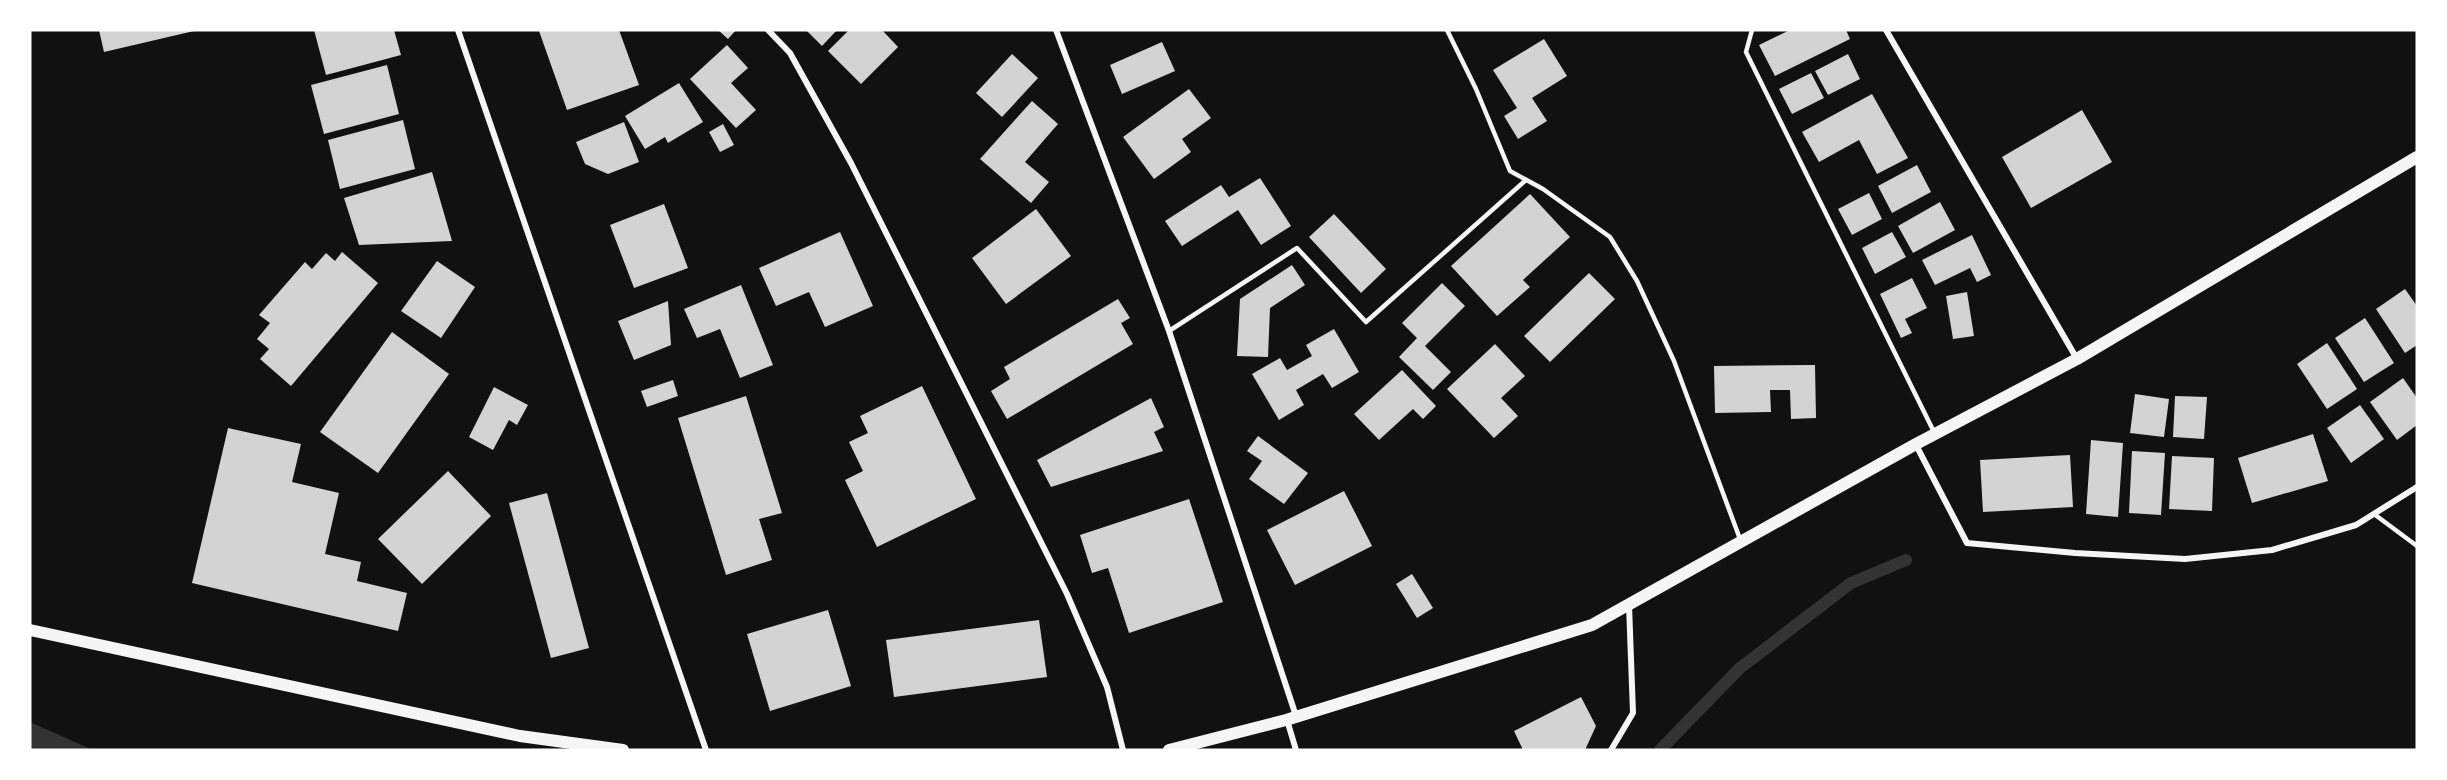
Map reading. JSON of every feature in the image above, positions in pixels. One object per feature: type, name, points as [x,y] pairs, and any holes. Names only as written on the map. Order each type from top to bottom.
[{"type":"main road","points":[[1169,750],[1407,684],[1592,625],[1916,444],[2078,359],[2417,158]]},
{"type":"main road","points":[[30,630],[520,736],[622,750]]},
{"type":"street","points":[[458,30],[706,750]]},
{"type":"street","points":[[768,30],[790,53],[851,163],[1062,584],[1107,687],[1123,750]]},
{"type":"street","points":[[1056,30],[1169,331],[1291,718],[1296,750]]},
{"type":"street","points":[[1886,30],[2078,359]]},
{"type":"street","points":[[1916,444],[1967,543],[2075,553],[2186,559],[2272,550],[2356,525],[2417,487]]},
{"type":"street","points":[[1611,750],[1633,713],[1629,605]]},
{"type":"lane","points":[[1447,30],[1476,90],[1510,171],[1610,237],[1637,281],[1674,361],[1740,542]]},
{"type":"lane","points":[[1752,30],[1746,52],[1935,434]]},
{"type":"lane","points":[[1169,331],[1297,248],[1366,322],[1526,180]]},
{"type":"lane","points":[[2374,514],[2417,546]]},
{"type":"shaded area","points":[[30,722],[93,750],[30,750]]},
{"type":"building","points":[[99,30],[194,30],[194,31],[104,52]]},
{"type":"building","points":[[314,30],[394,30],[401,55],[326,75]]},
{"type":"building","points":[[619,30],[639,85],[567,110],[539,31]]},
{"type":"building","points":[[718,30],[736,30],[728,39]]},
{"type":"building","points":[[806,30],[837,30],[822,46]]},
{"type":"building","points":[[849,30],[882,30],[898,47],[861,84],[828,51]]},
{"type":"building","points":[[1790,30],[1846,30],[1850,39],[1775,76],[1759,45]]},
{"type":"building","points":[[1544,39],[1567,76],[1532,98],[1547,121],[1518,139],[1504,116],[1517,108],[1493,70]]},
{"type":"building","points":[[1162,42],[1175,71],[1122,94],[1110,65]]},
{"type":"building","points":[[727,45],[748,68],[731,83],[756,110],[736,128],[690,79]]},
{"type":"building","points":[[1012,54],[1038,78],[1002,117],[976,93]]},
{"type":"building","points":[[1848,54],[1860,79],[1828,95],[1815,71]]},
{"type":"building","points":[[387,65],[399,114],[324,134],[311,85]]},
{"type":"building","points":[[1811,73],[1824,98],[1792,114],[1779,89]]},
{"type":"building","points":[[679,83],[703,122],[668,143],[665,137],[645,149],[625,116]]},
{"type":"building","points":[[1189,89],[1211,118],[1182,139],[1191,152],[1154,179],[1123,137]]},
{"type":"building","points":[[1872,94],[1908,158],[1877,174],[1859,140],[1819,162],[1802,132]]},
{"type":"building","points":[[1032,101],[1058,124],[1025,162],[1049,182],[1031,203],[980,159]]},
{"type":"building","points":[[2082,110],[2112,162],[2031,208],[2002,157]]},
{"type":"building","points":[[403,120],[415,169],[340,189],[328,140]]},
{"type":"building","points":[[624,122],[639,162],[608,174],[585,164],[576,142]]},
{"type":"building","points":[[723,124],[734,145],[720,152],[709,132]]},
{"type":"building","points":[[1917,165],[1931,192],[1892,213],[1878,186]]},
{"type":"building","points":[[432,172],[452,241],[359,245],[344,198]]},
{"type":"building","points":[[1260,178],[1291,226],[1261,245],[1238,210],[1182,246],[1165,221],[1221,185],[1229,197]]},
{"type":"building","points":[[1869,193],[1882,219],[1852,235],[1838,209]]},
{"type":"building","points":[[1530,194],[1570,237],[1523,280],[1530,287],[1497,316],[1451,266]]},
{"type":"building","points":[[1940,202],[1955,230],[1913,253],[1898,226]]},
{"type":"building","points":[[664,204],[688,268],[634,288],[610,225]]},
{"type":"building","points":[[1036,209],[1071,256],[1006,304],[972,258]]},
{"type":"building","points":[[1334,214],[1386,269],[1361,293],[1309,237]]},
{"type":"building","points":[[840,232],[873,306],[825,327],[809,292],[776,306],[759,268]]},
{"type":"building","points":[[1892,232],[1906,257],[1875,274],[1862,248]]},
{"type":"building","points":[[1972,235],[1991,275],[1977,282],[1970,268],[1935,285],[1922,260]]},
{"type":"building","points":[[342,252],[378,283],[291,386],[260,359],[269,349],[257,339],[270,323],[259,315],[305,262],[312,269],[326,253],[335,261]]},
{"type":"building","points":[[437,261],[475,287],[441,338],[401,311]]},
{"type":"building","points":[[1292,265],[1305,285],[1270,308],[1268,357],[1237,356],[1240,299]]},
{"type":"building","points":[[1589,273],[1615,299],[1550,362],[1524,336]]},
{"type":"building","points":[[1912,278],[1927,308],[1905,319],[1912,333],[1901,338],[1880,294]]},
{"type":"building","points":[[1442,283],[1465,306],[1425,346],[1451,372],[1433,390],[1399,357],[1417,338],[1402,323]]},
{"type":"building","points":[[741,285],[773,365],[740,378],[720,329],[697,338],[684,309]]},
{"type":"building","points":[[2405,289],[2417,306],[2417,345],[2405,353],[2376,309]]},
{"type":"building","points":[[1967,292],[1974,336],[1953,339],[1946,296]]},
{"type":"building","points":[[1118,299],[1130,318],[1121,323],[1133,344],[1007,419],[991,391],[1010,379],[1004,367]]},
{"type":"building","points":[[668,301],[671,345],[634,360],[618,321]]},
{"type":"building","points":[[2365,318],[2394,363],[2364,382],[2335,338]]},
{"type":"building","points":[[1334,329],[1359,372],[1332,388],[1323,374],[1296,390],[1304,405],[1279,420],[1252,374],[1280,358],[1287,370],[1312,356],[1306,345]]},
{"type":"building","points":[[392,332],[449,374],[378,473],[320,432]]},
{"type":"building","points":[[2327,343],[2357,389],[2327,409],[2297,364]]},
{"type":"building","points":[[1495,344],[1525,376],[1501,398],[1518,416],[1494,438],[1447,389]]},
{"type":"building","points":[[1815,365],[1816,418],[1791,419],[1790,390],[1770,390],[1771,412],[1715,413],[1714,366]]},
{"type":"building","points":[[1402,370],[1436,406],[1423,419],[1413,409],[1379,440],[1354,414]]},
{"type":"building","points":[[2403,378],[2417,398],[2417,425],[2397,440],[2370,402]]},
{"type":"building","points":[[673,380],[678,396],[647,407],[641,391]]},
{"type":"building","points":[[922,386],[976,499],[877,547],[845,480],[863,471],[849,442],[868,433],[860,416]]},
{"type":"building","points":[[494,387],[528,405],[517,425],[509,420],[493,450],[469,437]]},
{"type":"building","points":[[2135,394],[2169,399],[2164,437],[2130,433]]},
{"type":"building","points":[[746,396],[782,513],[759,519],[772,560],[726,575],[678,418]]},
{"type":"building","points":[[2175,396],[2207,397],[2204,439],[2173,437]]},
{"type":"building","points":[[1151,398],[1164,427],[1154,432],[1163,451],[1051,487],[1037,460]]},
{"type":"building","points":[[2360,405],[2384,439],[2351,463],[2327,428]]},
{"type":"building","points":[[228,428],[301,444],[292,482],[339,493],[325,554],[361,562],[357,581],[407,593],[398,631],[192,583]]},
{"type":"building","points":[[2313,434],[2328,481],[2252,503],[2238,458]]},
{"type":"building","points":[[1258,436],[1308,473],[1284,504],[1249,479],[1262,461],[1247,451]]},
{"type":"building","points":[[2091,440],[2123,443],[2118,517],[2086,514]]},
{"type":"building","points":[[2132,451],[2165,453],[2161,515],[2129,513]]},
{"type":"building","points":[[2070,455],[2073,507],[1983,512],[1980,460]]},
{"type":"building","points":[[2172,456],[2214,458],[2212,511],[2169,509]]},
{"type":"building","points":[[448,471],[491,516],[422,584],[378,539]]},
{"type":"building","points":[[1344,491],[1372,546],[1295,585],[1267,530]]},
{"type":"building","points":[[547,493],[589,648],[551,658],[509,503]]},
{"type":"building","points":[[1189,499],[1223,602],[1129,633],[1108,568],[1092,573],[1080,535]]},
{"type":"building","points":[[1412,574],[1433,608],[1417,618],[1396,584]]},
{"type":"building","points":[[828,610],[851,686],[770,711],[747,634]]},
{"type":"building","points":[[1039,620],[1047,677],[894,697],[886,640]]},
{"type":"building","points":[[1581,697],[1596,726],[1585,750],[1523,750],[1514,731]]},
{"type":"waterway","points":[[1660,750],[1740,668],[1851,583],[1906,560]]}]
